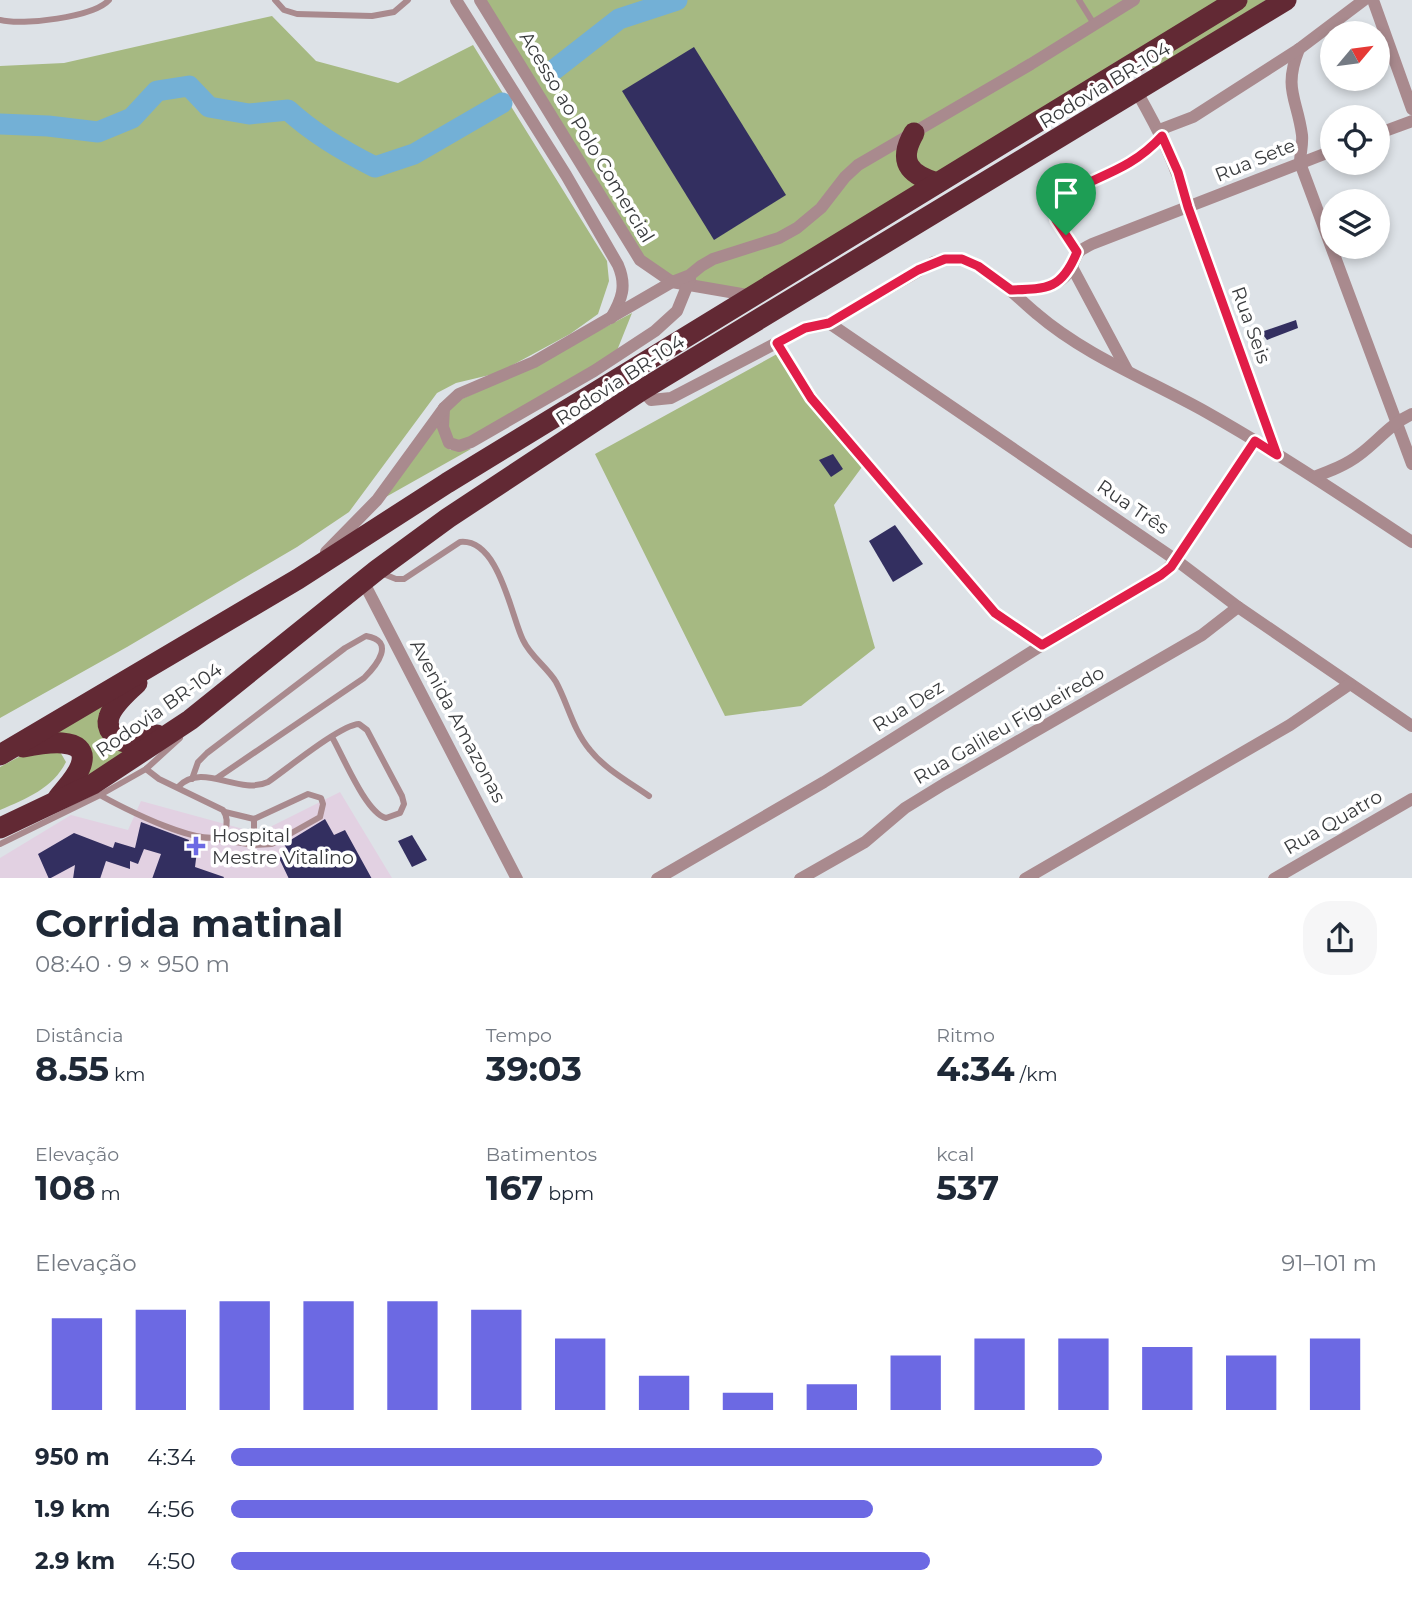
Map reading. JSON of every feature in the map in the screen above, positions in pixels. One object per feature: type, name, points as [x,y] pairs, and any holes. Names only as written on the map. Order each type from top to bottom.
[{"type":"highway","name":"Rodovia BR-104","points":[[5,752],[298,579],[447,483],[1237,0]]},
{"type":"highway","name":"Rodovia BR-104","points":[[0,828],[93,784],[190,720],[370,576],[476,498],[642,390],[1286,0]]},
{"type":"highway","points":[[914,133],[907,148],[908,166],[917,176],[937,183]]},
{"type":"highway","points":[[158,662],[114,708],[108,719],[109,729],[119,740],[132,743],[158,735],[190,720]]},
{"type":"highway","points":[[5,752],[60,742],[73,745],[79,750],[82,758],[80,767],[52,805]]},
{"type":"street","name":"Acesso ao Polo Comercial","points":[[456,0],[566,175],[618,265],[624,289],[610,319]]},
{"type":"street","name":"Acesso ao Polo Comercial","points":[[480,0],[640,260],[672,282],[689,281],[754,296]]},
{"type":"street","points":[[444,408],[442,422],[447,439],[453,445],[459,446],[471,443],[594,371],[655,331],[677,311],[689,281],[701,265],[779,238],[797,228],[821,208],[849,172],[1134,0]]},
{"type":"street","points":[[1011,290],[1051,285],[1065,276],[1072,267],[1077,252],[1056,220],[1053,205],[1058,198],[1129,165],[1146,153],[1160,133],[1193,117],[1299,49],[1364,0]]},
{"type":"street","points":[[1373,0],[1412,108]]},
{"type":"street","points":[[471,24],[489,13]]},
{"type":"street","points":[[1299,49],[1294,60],[1290,90],[1302,137],[1300,163],[1412,464]]},
{"type":"street","name":"Rua Seis","points":[[1137,92],[1178,172],[1188,207],[1277,455]]},
{"type":"street","points":[[1390,129],[1412,121]]},
{"type":"street","name":"Rua Sete","points":[[1077,252],[1320,156]]},
{"type":"street","points":[[642,390],[651,400],[671,398],[805,328],[829,323],[934,262],[962,259],[978,266],[1011,290],[1056,330],[1100,357],[1255,441],[1412,542]]},
{"type":"street","points":[[1072,267],[1127,370]]},
{"type":"street","points":[[298,579],[371,507],[444,408],[459,394],[534,362],[672,282]]},
{"type":"street","name":"Rua Três","points":[[829,323],[1176,560],[1238,607],[1412,726]]},
{"type":"street","points":[[777,343],[811,398],[995,613],[1042,645]]},
{"type":"street","points":[[1314,477],[1359,455],[1396,421],[1412,414]]},
{"type":"street","name":"Rua Dez","points":[[657,878],[824,782],[1042,645],[1161,575],[1176,560],[1255,441]]},
{"type":"street","name":"Avenida Amazonas","points":[[370,576],[517,878]]},
{"type":"street","name":"Rua Galileu Figueiredo","points":[[800,878],[865,842],[905,808],[944,784],[1202,635],[1238,607]]},
{"type":"street","points":[[1025,878],[1290,724],[1350,684]]},
{"type":"street","name":"Rua Quatro","points":[[1274,878],[1412,799]]},
{"type":"lane","points":[[0,20],[26,21],[72,15],[96,9],[109,0]]},
{"type":"lane","points":[[275,0],[284,10],[297,14],[372,16],[394,12],[408,0]]},
{"type":"lane","points":[[1079,0],[1094,23]]},
{"type":"lane","points":[[370,576],[399,580],[409,577],[460,542],[479,548],[502,579],[525,643],[555,681],[585,744],[600,761],[649,796]]},
{"type":"lane","points":[[192,779],[198,762],[207,753],[345,648],[366,636],[378,641],[382,649],[378,664],[364,678],[217,778]]},
{"type":"lane","points":[[0,844],[100,795],[146,769],[190,729],[209,706]]},
{"type":"lane","points":[[178,787],[192,779],[217,778],[250,788],[262,785],[332,737],[352,725],[359,724],[365,727],[402,796],[404,804],[400,813],[386,818],[377,814],[361,791],[332,737]]},
{"type":"lane","points":[[100,795],[142,818],[200,836],[254,845],[272,844],[320,817],[323,804],[317,796],[308,794],[254,819],[225,812],[159,779],[146,769]]},
{"type":"lane","points":[[217,839],[225,831],[225,812]]},
{"type":"lane","points":[[254,819],[254,845]]},
{"type":"shaded area","name":"Hospital Mestre Vitalino","points":[[340,792],[392,878],[0,878],[0,858],[71,815],[128,830],[141,801],[258,833]]},
{"type":"green space","points":[[481,0],[1233,0],[753,291],[686,284],[641,258]]},
{"type":"green space","points":[[1248,0],[1266,0],[1159,68],[1142,68]]},
{"type":"green space","points":[[272,16],[316,61],[398,83],[473,45],[607,261],[609,281],[598,314],[570,334],[498,373],[456,383],[437,393],[349,512],[297,547],[0,718],[0,66],[64,63]]},
{"type":"green space","points":[[632,313],[616,353],[466,442],[455,441],[449,435],[447,412],[457,401],[513,376]]},
{"type":"green space","points":[[777,354],[832,433],[862,467],[834,505],[875,648],[801,706],[725,716],[595,454]]},
{"type":"green space","points":[[437,424],[450,450],[471,449],[384,498]]},
{"type":"green space","points":[[144,660],[103,722],[140,745],[54,806],[79,746],[8,748]]},
{"type":"green space","points":[[59,750],[66,762],[54,779],[29,797],[0,810],[0,767],[26,753]]},
{"type":"building","points":[[694,47],[786,195],[714,240],[622,91]]},
{"type":"building","points":[[1296,320],[1298,328],[1267,340],[1261,332]]},
{"type":"building","points":[[833,454],[843,469],[831,477],[819,460]]},
{"type":"building","points":[[895,525],[923,564],[893,582],[869,541]]},
{"type":"building","points":[[325,819],[334,835],[345,830],[371,878],[289,878],[279,858],[289,853],[284,844]]},
{"type":"building","points":[[141,822],[189,840],[187,847],[197,851],[195,867],[224,877],[152,878],[161,854],[144,849],[138,864],[130,861],[130,869],[106,861],[100,878],[73,878],[75,865],[49,878],[38,854],[74,833],[113,848],[115,842],[135,848]]},
{"type":"building","points":[[412,835],[427,860],[412,867],[398,841]]},
{"type":"waterway","points":[[555,69],[619,19],[677,0]]},
{"type":"waterway","points":[[0,124],[98,132],[132,118],[157,91],[189,86],[209,107],[249,114],[288,110],[329,142],[375,167],[414,154],[502,103]]},
{"type":"place","name":"Hospital Mestre Vitalino","points":[[196,846]]},
{"type":"route","points":[[1162,136],[1178,172],[1188,207],[1277,455],[1255,441],[1171,567],[1042,645],[995,613],[811,398],[777,343],[805,328],[829,323],[918,270],[945,259],[962,259],[978,266],[1011,290],[1044,288],[1059,281],[1069,271],[1077,252],[1066,235],[1056,220],[1054,211],[1053,205],[1058,198],[1129,165],[1146,153],[1162,136]]}]
